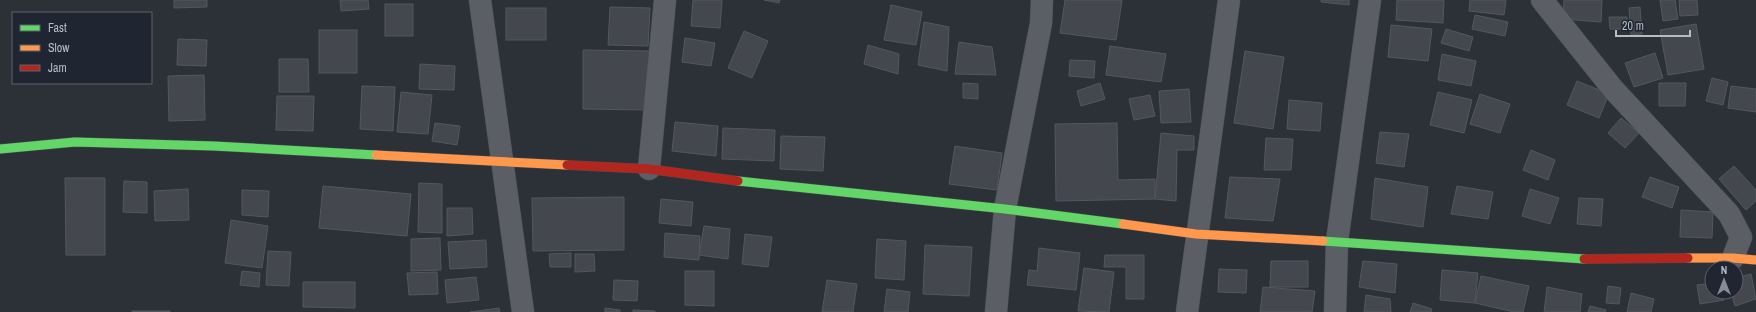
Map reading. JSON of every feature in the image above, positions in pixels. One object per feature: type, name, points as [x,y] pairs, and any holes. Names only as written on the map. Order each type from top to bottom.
[{"type":"street","points":[[480,0],[523,312]]},
{"type":"street","points":[[649,169],[665,0]]},
{"type":"street","points":[[996,312],[1005,209],[1041,23],[1042,0]]},
{"type":"street","points":[[1187,312],[1196,234],[1229,0]]},
{"type":"street","points":[[1335,312],[1337,242],[1370,0]]},
{"type":"street","points":[[1542,0],[1613,89],[1729,214],[1741,237],[1732,258]]},
{"type":"street","points":[[0,149],[75,142],[214,146],[649,169],[786,187],[1005,209],[1196,234],[1589,259],[1732,258],[1756,260]]},
{"type":"building","points":[[174,0],[207,0],[207,7],[174,8]]},
{"type":"building","points":[[340,0],[368,0],[369,9],[341,11]]},
{"type":"building","points":[[693,0],[722,0],[720,28],[691,26]]},
{"type":"building","points":[[764,0],[780,0],[779,3]]},
{"type":"building","points":[[1065,0],[1122,0],[1116,40],[1060,33]]},
{"type":"building","points":[[1321,0],[1349,0],[1349,5],[1321,2]]},
{"type":"building","points":[[1397,0],[1444,0],[1443,23],[1396,20]]},
{"type":"building","points":[[1470,0],[1506,0],[1504,15],[1469,11]]},
{"type":"building","points":[[1564,0],[1602,0],[1601,22],[1563,19]]},
{"type":"building","points":[[1660,0],[1675,0],[1678,19],[1663,21]]},
{"type":"building","points":[[1679,0],[1697,0],[1698,15],[1680,16]]},
{"type":"building","points":[[385,4],[413,4],[413,36],[385,36]]},
{"type":"building","points":[[891,5],[922,12],[916,45],[884,40]]},
{"type":"building","points":[[610,7],[650,8],[648,46],[608,45]]},
{"type":"building","points":[[1640,7],[1642,34],[1631,35],[1629,8]]},
{"type":"building","points":[[506,8],[546,8],[546,40],[506,40]]},
{"type":"building","points":[[1475,15],[1508,22],[1505,36],[1472,29]]},
{"type":"building","points":[[1609,17],[1627,17],[1627,29],[1610,29]]},
{"type":"building","points":[[924,22],[949,27],[947,71],[918,65]]},
{"type":"building","points":[[1696,24],[1704,69],[1668,75],[1660,30]]},
{"type":"building","points":[[1391,25],[1432,29],[1428,61],[1388,57]]},
{"type":"building","points":[[1446,29],[1473,37],[1469,51],[1441,43]]},
{"type":"building","points":[[319,30],[357,30],[357,73],[319,73]]},
{"type":"building","points":[[744,31],[768,41],[752,78],[728,68]]},
{"type":"building","points":[[685,38],[715,43],[711,66],[682,62]]},
{"type":"building","points":[[178,39],[207,40],[206,66],[177,65]]},
{"type":"building","points":[[959,42],[992,47],[996,75],[955,74]]},
{"type":"building","points":[[868,45],[899,54],[898,74],[864,64]]},
{"type":"building","points":[[1110,46],[1166,54],[1161,82],[1106,75]]},
{"type":"building","points":[[583,50],[649,51],[648,110],[583,109]]},
{"type":"building","points":[[1245,51],[1284,57],[1273,129],[1234,123]]},
{"type":"building","points":[[1655,53],[1663,78],[1634,87],[1625,63]]},
{"type":"building","points":[[1442,54],[1476,61],[1471,86],[1438,80]]},
{"type":"building","points":[[279,59],[308,59],[309,92],[279,92]]},
{"type":"building","points":[[1070,60],[1095,61],[1094,78],[1069,76]]},
{"type":"building","points":[[420,64],[455,66],[454,90],[419,89]]},
{"type":"building","points":[[204,75],[205,120],[169,121],[168,76]]},
{"type":"building","points":[[1712,78],[1728,82],[1723,105],[1706,101]]},
{"type":"building","points":[[1577,81],[1609,94],[1599,118],[1567,105]]},
{"type":"building","points":[[963,83],[978,84],[978,99],[963,98]]},
{"type":"building","points":[[1100,83],[1105,99],[1081,106],[1077,91]]},
{"type":"building","points":[[1659,83],[1686,83],[1685,106],[1659,106]]},
{"type":"building","points":[[362,86],[395,87],[393,131],[360,129]]},
{"type":"building","points":[[1731,86],[1756,89],[1756,112],[1728,108]]},
{"type":"building","points":[[1189,89],[1191,122],[1161,123],[1159,91]]},
{"type":"building","points":[[401,92],[432,95],[428,134],[397,132]]},
{"type":"building","points":[[1438,92],[1472,100],[1464,133],[1430,125]]},
{"type":"building","points":[[1480,94],[1510,104],[1500,133],[1470,124]]},
{"type":"building","points":[[1150,95],[1155,116],[1134,120],[1129,99]]},
{"type":"building","points":[[277,96],[314,96],[313,131],[276,130]]},
{"type":"building","points":[[1289,100],[1322,103],[1320,131],[1287,129]]},
{"type":"building","points":[[1621,118],[1639,133],[1625,148],[1608,133]]},
{"type":"building","points":[[675,122],[718,126],[716,156],[672,151]]},
{"type":"building","points":[[435,123],[460,126],[457,145],[432,141]]},
{"type":"building","points":[[1117,123],[1118,180],[1155,179],[1155,199],[1056,201],[1055,124]]},
{"type":"building","points":[[723,128],[775,130],[774,161],[722,159]]},
{"type":"building","points":[[1380,132],[1409,134],[1404,167],[1376,163]]},
{"type":"building","points":[[1161,133],[1194,136],[1194,150],[1177,150],[1176,201],[1155,199]]},
{"type":"building","points":[[781,136],[825,137],[823,171],[780,169]]},
{"type":"building","points":[[1266,138],[1293,139],[1291,170],[1264,170]]},
{"type":"building","points":[[955,146],[1002,153],[997,190],[949,184]]},
{"type":"building","points":[[1531,150],[1555,160],[1548,180],[1523,170]]},
{"type":"building","points":[[1734,166],[1756,190],[1756,201],[1746,210],[1719,179]]},
{"type":"building","points":[[1230,177],[1280,179],[1273,221],[1225,218]]},
{"type":"building","points":[[1650,177],[1679,187],[1672,208],[1642,197]]},
{"type":"building","points":[[65,178],[105,178],[105,255],[66,255]]},
{"type":"building","points":[[1375,178],[1428,187],[1423,227],[1371,219]]},
{"type":"building","points":[[124,181],[147,182],[147,213],[123,212]]},
{"type":"building","points":[[419,183],[442,184],[442,233],[418,232]]},
{"type":"building","points":[[323,186],[411,194],[407,236],[319,228]]},
{"type":"building","points":[[1457,186],[1493,192],[1488,219],[1451,214]]},
{"type":"building","points":[[188,189],[189,220],[155,221],[154,191]]},
{"type":"building","points":[[1530,189],[1559,198],[1550,224],[1522,216]]},
{"type":"building","points":[[242,190],[269,191],[268,217],[242,215]]},
{"type":"building","points":[[624,197],[624,250],[533,251],[532,198]]},
{"type":"building","points":[[1579,198],[1603,199],[1601,226],[1577,224]]},
{"type":"building","points":[[661,199],[693,202],[691,226],[659,223]]},
{"type":"building","points":[[447,208],[472,208],[473,234],[447,236]]},
{"type":"building","points":[[1681,210],[1713,212],[1712,238],[1680,237]]},
{"type":"building","points":[[231,220],[268,226],[262,268],[225,263]]},
{"type":"building","points":[[704,226],[730,229],[728,259],[699,255]]},
{"type":"building","points":[[665,233],[700,236],[699,260],[664,257]]},
{"type":"building","points":[[745,234],[772,237],[768,267],[742,264]]},
{"type":"building","points":[[440,238],[441,270],[411,271],[411,239]]},
{"type":"building","points":[[877,239],[906,241],[904,280],[875,278]]},
{"type":"building","points":[[486,240],[487,267],[450,269],[448,242]]},
{"type":"building","points":[[925,245],[972,247],[969,296],[923,294]]},
{"type":"building","points":[[1039,248],[1080,253],[1076,290],[1027,285],[1029,270],[1037,271]]},
{"type":"building","points":[[268,251],[291,252],[289,286],[266,285]]},
{"type":"building","points":[[571,253],[571,267],[550,267],[549,254]]},
{"type":"building","points":[[575,254],[594,254],[595,271],[575,272]]},
{"type":"building","points":[[1105,255],[1144,255],[1144,299],[1126,299],[1126,267],[1104,267]]},
{"type":"building","points":[[1271,261],[1308,261],[1308,287],[1270,287]]},
{"type":"building","points":[[1363,261],[1397,264],[1395,293],[1359,287]]},
{"type":"building","points":[[1084,268],[1114,272],[1109,312],[1078,311]]},
{"type":"building","points":[[1219,269],[1247,270],[1246,293],[1218,292]]},
{"type":"building","points":[[1442,270],[1478,273],[1475,303],[1440,300]]},
{"type":"building","points":[[242,271],[260,273],[259,287],[240,285]]},
{"type":"building","points":[[685,271],[714,271],[714,306],[685,305]]},
{"type":"building","points":[[437,272],[438,294],[409,295],[407,273]]},
{"type":"building","points":[[1751,274],[1756,299],[1735,306],[1733,300],[1744,300],[1744,276]]},
{"type":"building","points":[[1481,276],[1529,286],[1523,312],[1514,312],[1475,303]]},
{"type":"building","points":[[476,277],[479,300],[447,303],[445,280]]},
{"type":"building","points":[[614,280],[638,281],[637,301],[613,300]]},
{"type":"building","points":[[827,280],[857,284],[853,312],[822,312]]},
{"type":"building","points":[[303,282],[355,282],[355,308],[303,307]]},
{"type":"building","points":[[1704,284],[1704,300],[1724,300],[1700,304],[1697,285]]},
{"type":"building","points":[[1608,286],[1621,288],[1619,304],[1606,303]]},
{"type":"building","points":[[1263,287],[1315,291],[1312,312],[1260,312]]},
{"type":"building","points":[[1547,287],[1582,294],[1580,312],[1544,312]]},
{"type":"building","points":[[887,289],[910,292],[908,312],[884,312]]},
{"type":"building","points":[[1631,293],[1654,299],[1651,312],[1627,312]]},
{"type":"building","points":[[1366,295],[1390,299],[1391,312],[1364,312]]},
{"type":"building","points":[[1413,303],[1432,309],[1431,312],[1410,312]]},
{"type":"building","points":[[1590,306],[1606,310],[1605,312],[1588,312]]},
{"type":"building","points":[[499,308],[500,312],[470,312]]},
{"type":"building","points":[[605,308],[620,310],[620,312],[605,312]]},
{"type":"building","points":[[633,310],[655,311],[655,312],[633,312]]},
{"type":"building","points":[[170,311],[170,312],[132,312]]},
{"type":"traffic: fast","points":[[0,149],[75,142],[214,146],[376,155]]},
{"type":"traffic: fast","points":[[738,181],[1005,209],[1123,224]]},
{"type":"traffic: fast","points":[[1323,241],[1584,259]]},
{"type":"traffic: slow","points":[[376,155],[567,165]]},
{"type":"traffic: slow","points":[[1123,224],[1196,234],[1323,241]]},
{"type":"traffic: slow","points":[[1688,258],[1733,258],[1756,260]]},
{"type":"traffic: jam","points":[[567,165],[649,169],[738,181]]},
{"type":"traffic: jam","points":[[1584,259],[1688,258]]}]
